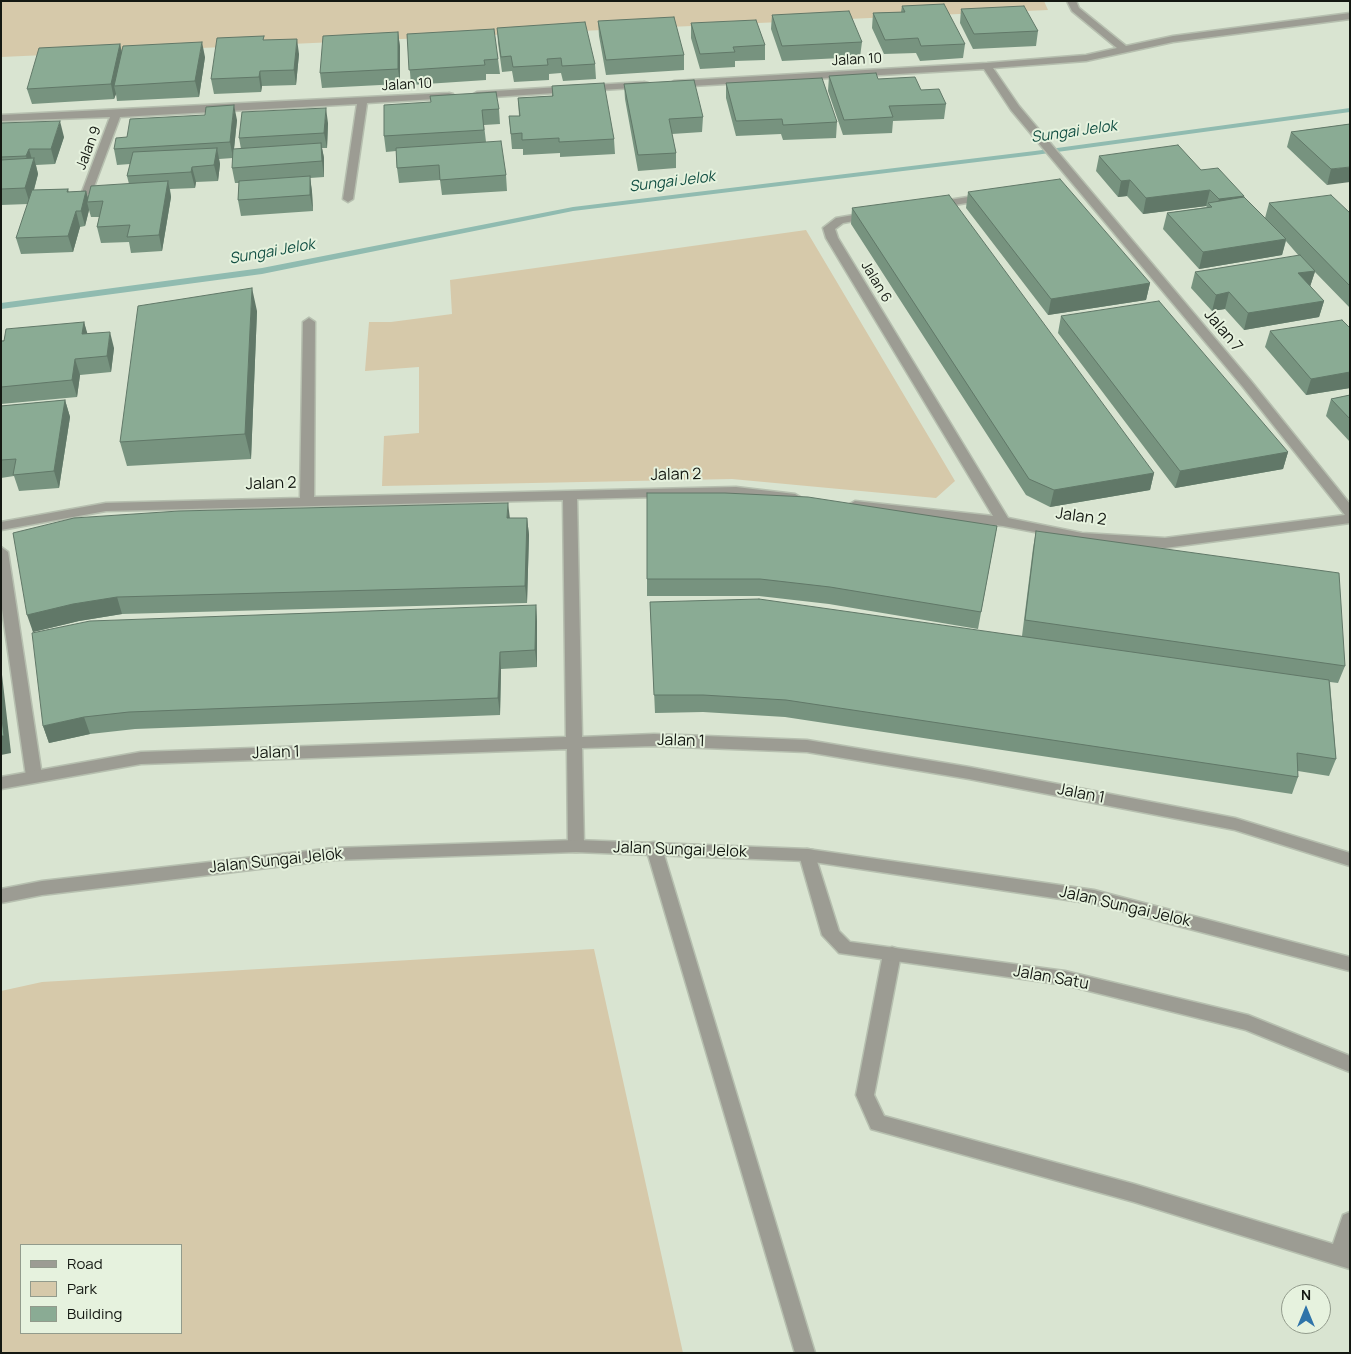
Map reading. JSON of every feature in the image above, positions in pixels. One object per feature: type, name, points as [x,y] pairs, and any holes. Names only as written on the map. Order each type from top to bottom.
[{"type":"street","points":[[1071,1],[1075,9],[1125,50]]},
{"type":"street","name":"Jalan 10","points":[[1,118],[116,114],[987,66],[1086,58],[1173,39],[1350,16]]},
{"type":"street","name":"Jalan 7","points":[[987,66],[1015,108],[1247,384],[1350,513]]},
{"type":"street","name":"Jalan 10","points":[[348,198],[362,101]]},
{"type":"street","name":"Jalan 9","points":[[87,192],[116,114]]},
{"type":"street","points":[[928,206],[996,196]]},
{"type":"street","name":"Jalan 6","points":[[879,214],[840,220],[829,228],[832,238],[1003,522]]},
{"type":"street","points":[[307,500],[309,322]]},
{"type":"street","name":"Jalan 2","points":[[1,526],[106,507],[307,500],[736,491],[806,499]]},
{"type":"street","points":[[570,495],[576,846]]},
{"type":"street","name":"Jalan 2","points":[[845,504],[1003,522],[1082,537],[1165,543],[1350,519]]},
{"type":"street","points":[[1,552],[34,776]]},
{"type":"street","name":"Jalan 1","points":[[1,783],[140,758],[654,740],[807,746],[969,772],[1235,824],[1350,860]]},
{"type":"street","name":"Jalan Sungai Jelok","points":[[1,896],[42,888],[334,854],[576,846],[807,855],[1094,897],[1350,964]]},
{"type":"street","points":[[654,848],[805,1353]]},
{"type":"street","name":"Jalan Satu","points":[[807,855],[831,935],[845,948],[1065,978],[1248,1024],[1350,1064]]},
{"type":"street","points":[[892,954],[865,1095],[878,1123],[1134,1193],[1344,1258],[1350,1221]]},
{"type":"green space","points":[[1,1],[1044,1],[1048,10],[1,57]]},
{"type":"green space","points":[[806,230],[955,481],[936,498],[732,479],[382,486],[384,436],[419,433],[419,367],[365,371],[369,322],[391,322],[452,314],[450,280]]},
{"type":"green space","points":[[594,949],[683,1353],[1,1353],[1,991],[42,982]]},
{"type":"building","points":[[944,4],[965,44],[921,46],[918,38],[885,40],[873,13],[905,12],[902,6]]},
{"type":"building","points":[[1024,6],[1038,31],[974,34],[961,9]]},
{"type":"building","points":[[849,11],[862,42],[782,46],[772,15]]},
{"type":"building","points":[[674,17],[684,55],[606,60],[598,21]]},
{"type":"building","points":[[756,20],[765,45],[733,47],[735,52],[700,54],[691,23]]},
{"type":"building","points":[[585,22],[595,64],[562,66],[561,58],[547,59],[548,65],[513,67],[511,56],[501,57],[497,28]]},
{"type":"building","points":[[494,29],[498,59],[484,60],[485,65],[409,70],[407,34]]},
{"type":"building","points":[[398,32],[398,69],[320,73],[323,36]]},
{"type":"building","points":[[264,36],[263,40],[297,39],[294,70],[260,71],[259,77],[211,79],[217,38]]},
{"type":"building","points":[[202,42],[195,81],[114,86],[123,46]]},
{"type":"building","points":[[120,44],[111,84],[27,89],[39,48]]},
{"type":"building","points":[[876,73],[878,79],[915,77],[921,90],[939,89],[946,104],[889,106],[893,117],[844,120],[829,76]]},
{"type":"building","points":[[822,78],[837,122],[783,125],[782,119],[736,121],[726,83]]},
{"type":"building","points":[[694,80],[703,117],[669,119],[676,153],[638,155],[624,84]]},
{"type":"building","points":[[604,83],[614,139],[559,142],[559,138],[522,140],[522,133],[511,134],[509,116],[520,116],[518,98],[553,96],[552,86]]},
{"type":"building","points":[[496,92],[499,109],[482,110],[484,130],[384,136],[384,105],[431,102],[430,96]]},
{"type":"building","points":[[234,105],[230,142],[114,149],[116,138],[127,137],[130,119],[205,115],[206,107]]},
{"type":"building","points":[[326,108],[324,133],[239,138],[242,112]]},
{"type":"building","points":[[60,121],[51,149],[29,149],[26,156],[1,157],[1,123]]},
{"type":"building","points":[[1350,124],[1350,167],[1331,169],[1291,132]]},
{"type":"building","points":[[501,141],[506,175],[440,180],[439,165],[397,168],[396,148]]},
{"type":"building","points":[[321,143],[322,161],[232,168],[233,149]]},
{"type":"building","points":[[1178,145],[1201,170],[1218,168],[1244,196],[1219,199],[1210,190],[1146,198],[1130,180],[1121,181],[1099,156]]},
{"type":"building","points":[[217,148],[214,165],[192,167],[191,172],[127,176],[133,152]]},
{"type":"building","points":[[34,158],[25,188],[1,189],[1,160]]},
{"type":"building","points":[[310,176],[310,195],[238,200],[239,181]]},
{"type":"building","points":[[1060,179],[1150,283],[1051,299],[968,192]]},
{"type":"building","points":[[168,181],[159,235],[127,237],[130,225],[97,227],[103,201],[87,202],[91,186]]},
{"type":"building","points":[[68,189],[67,192],[86,191],[81,211],[76,211],[68,236],[16,238],[32,190]]},
{"type":"building","points":[[949,195],[1154,473],[1054,490],[1029,479],[852,208]]},
{"type":"building","points":[[1331,195],[1350,213],[1350,286],[1269,203]]},
{"type":"building","points":[[1244,197],[1286,239],[1203,252],[1167,213],[1212,207],[1208,203]]},
{"type":"building","points":[[1300,255],[1315,271],[1298,273],[1324,301],[1248,313],[1229,292],[1216,295],[1195,272]]},
{"type":"building","points":[[252,288],[245,434],[120,442],[138,306]]},
{"type":"building","points":[[1159,301],[1288,452],[1180,471],[1061,316]]},
{"type":"building","points":[[1342,320],[1350,328],[1350,372],[1311,379],[1270,331]]},
{"type":"building","points":[[84,322],[82,334],[110,332],[107,356],[75,359],[72,380],[1,387],[1,341],[4,341],[6,329]]},
{"type":"building","points":[[1350,395],[1350,419],[1331,399]]},
{"type":"building","points":[[65,400],[54,471],[13,475],[16,459],[1,460],[1,406]]},
{"type":"building","points":[[647,493],[725,493],[808,497],[997,526],[981,612],[830,587],[760,579],[647,579]]},
{"type":"building","points":[[508,503],[507,518],[527,518],[525,586],[117,597],[73,604],[27,615],[13,533],[74,518],[179,511]]},
{"type":"building","points":[[1036,531],[1339,573],[1345,666],[1025,620]]},
{"type":"building","points":[[759,599],[1329,680],[1336,759],[1297,753],[1298,777],[786,700],[703,695],[654,695],[650,602]]},
{"type":"building","points":[[536,605],[535,650],[500,652],[498,698],[129,712],[84,717],[43,726],[32,633],[90,621]]},
{"type":"building","points":[[1,710],[4,736],[1,736]]},
{"type":"waterway","name":"Sungai Jelok","points":[[1,306],[262,271],[573,209],[1035,153],[1350,110]]}]
